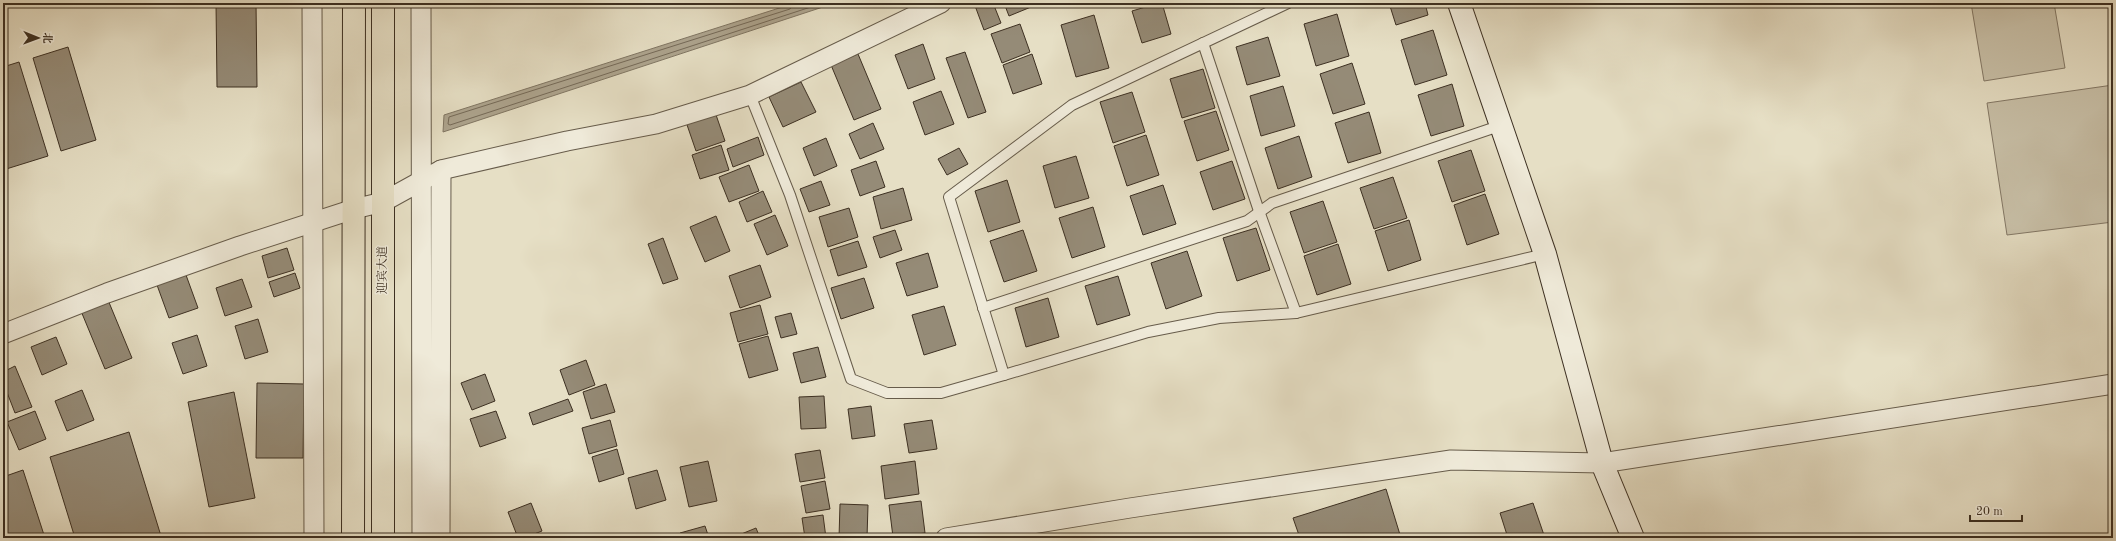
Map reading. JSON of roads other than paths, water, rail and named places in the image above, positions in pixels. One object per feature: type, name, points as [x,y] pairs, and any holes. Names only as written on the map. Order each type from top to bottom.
[{"type":"main road","points":[[353,538],[354,3]]},
{"type":"main road","name":"迎宾大道","points":[[383,538],[384,3]]},
{"type":"street","points":[[312,3],[314,538]]},
{"type":"street","points":[[421,3],[420,182],[422,538]]},
{"type":"street","points":[[3,334],[122,288],[240,246],[354,209],[383,202],[441,170],[567,141],[656,124],[750,95],[941,3]]},
{"type":"street","points":[[1459,3],[1545,254],[1602,463],[1633,538]]},
{"type":"street","points":[[440,538],[441,170]]},
{"type":"street","points":[[946,538],[1114,510],[1451,460],[1602,463],[2113,384]]},
{"type":"lane","points":[[1004,374],[949,197],[1072,105],[1288,3]]},
{"type":"lane","points":[[1203,43],[1259,211],[1296,313]]},
{"type":"lane","points":[[750,95],[790,195],[851,379],[887,393],[941,393],[1148,332],[1218,318],[1296,313],[1545,254]]},
{"type":"lane","points":[[984,308],[1247,221],[1272,203],[1502,125]]},
{"type":"water","points":[[795,3],[835,3],[443,132],[444,115]]}]
